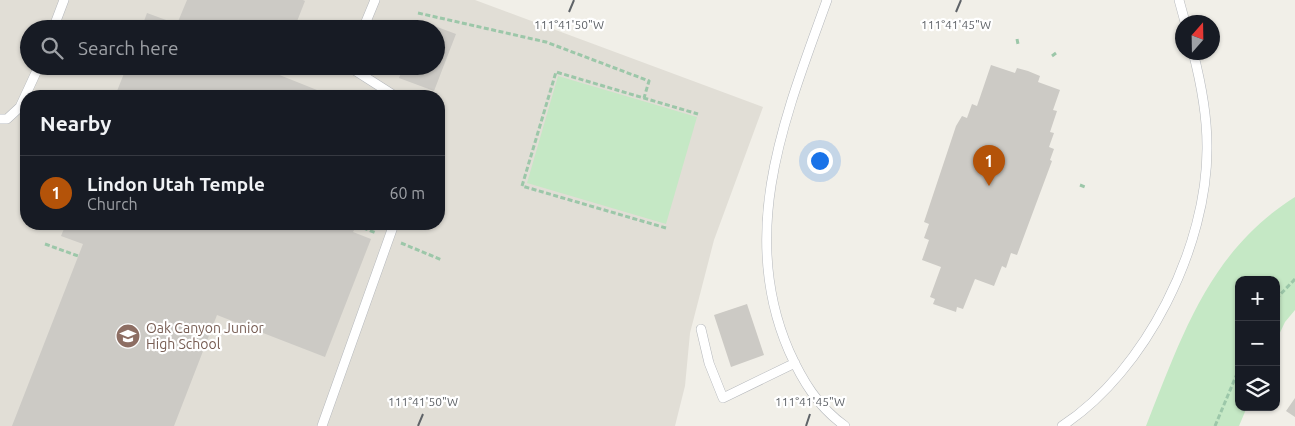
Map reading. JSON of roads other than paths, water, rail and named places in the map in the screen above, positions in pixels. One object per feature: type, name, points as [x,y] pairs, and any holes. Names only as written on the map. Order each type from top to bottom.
[{"type":"lane","points":[[56,20],[64,0]]},
{"type":"lane","points":[[367,20],[375,0]]},
{"type":"lane","points":[[827,0],[785,120],[774,170],[765,239],[769,285],[780,329],[794,364],[810,391],[844,426]]},
{"type":"lane","points":[[1179,0],[1183,15]]},
{"type":"lane","points":[[1062,426],[1088,406],[1124,367],[1167,301],[1188,251],[1203,192],[1208,146],[1204,107],[1194,60]]},
{"type":"lane","points":[[28,90],[35,75]]},
{"type":"lane","points":[[362,75],[386,90]]},
{"type":"lane","points":[[0,119],[8,118],[20,107]]},
{"type":"lane","points":[[322,426],[392,230]]},
{"type":"lane","points":[[701,329],[709,363],[723,398],[794,364]]},
{"type":"place","name":"Lindon Utah Temple","points":[[989,186]]},
{"type":"place","name":"Oak Canyon Junior High School","points":[[128,336]]}]
